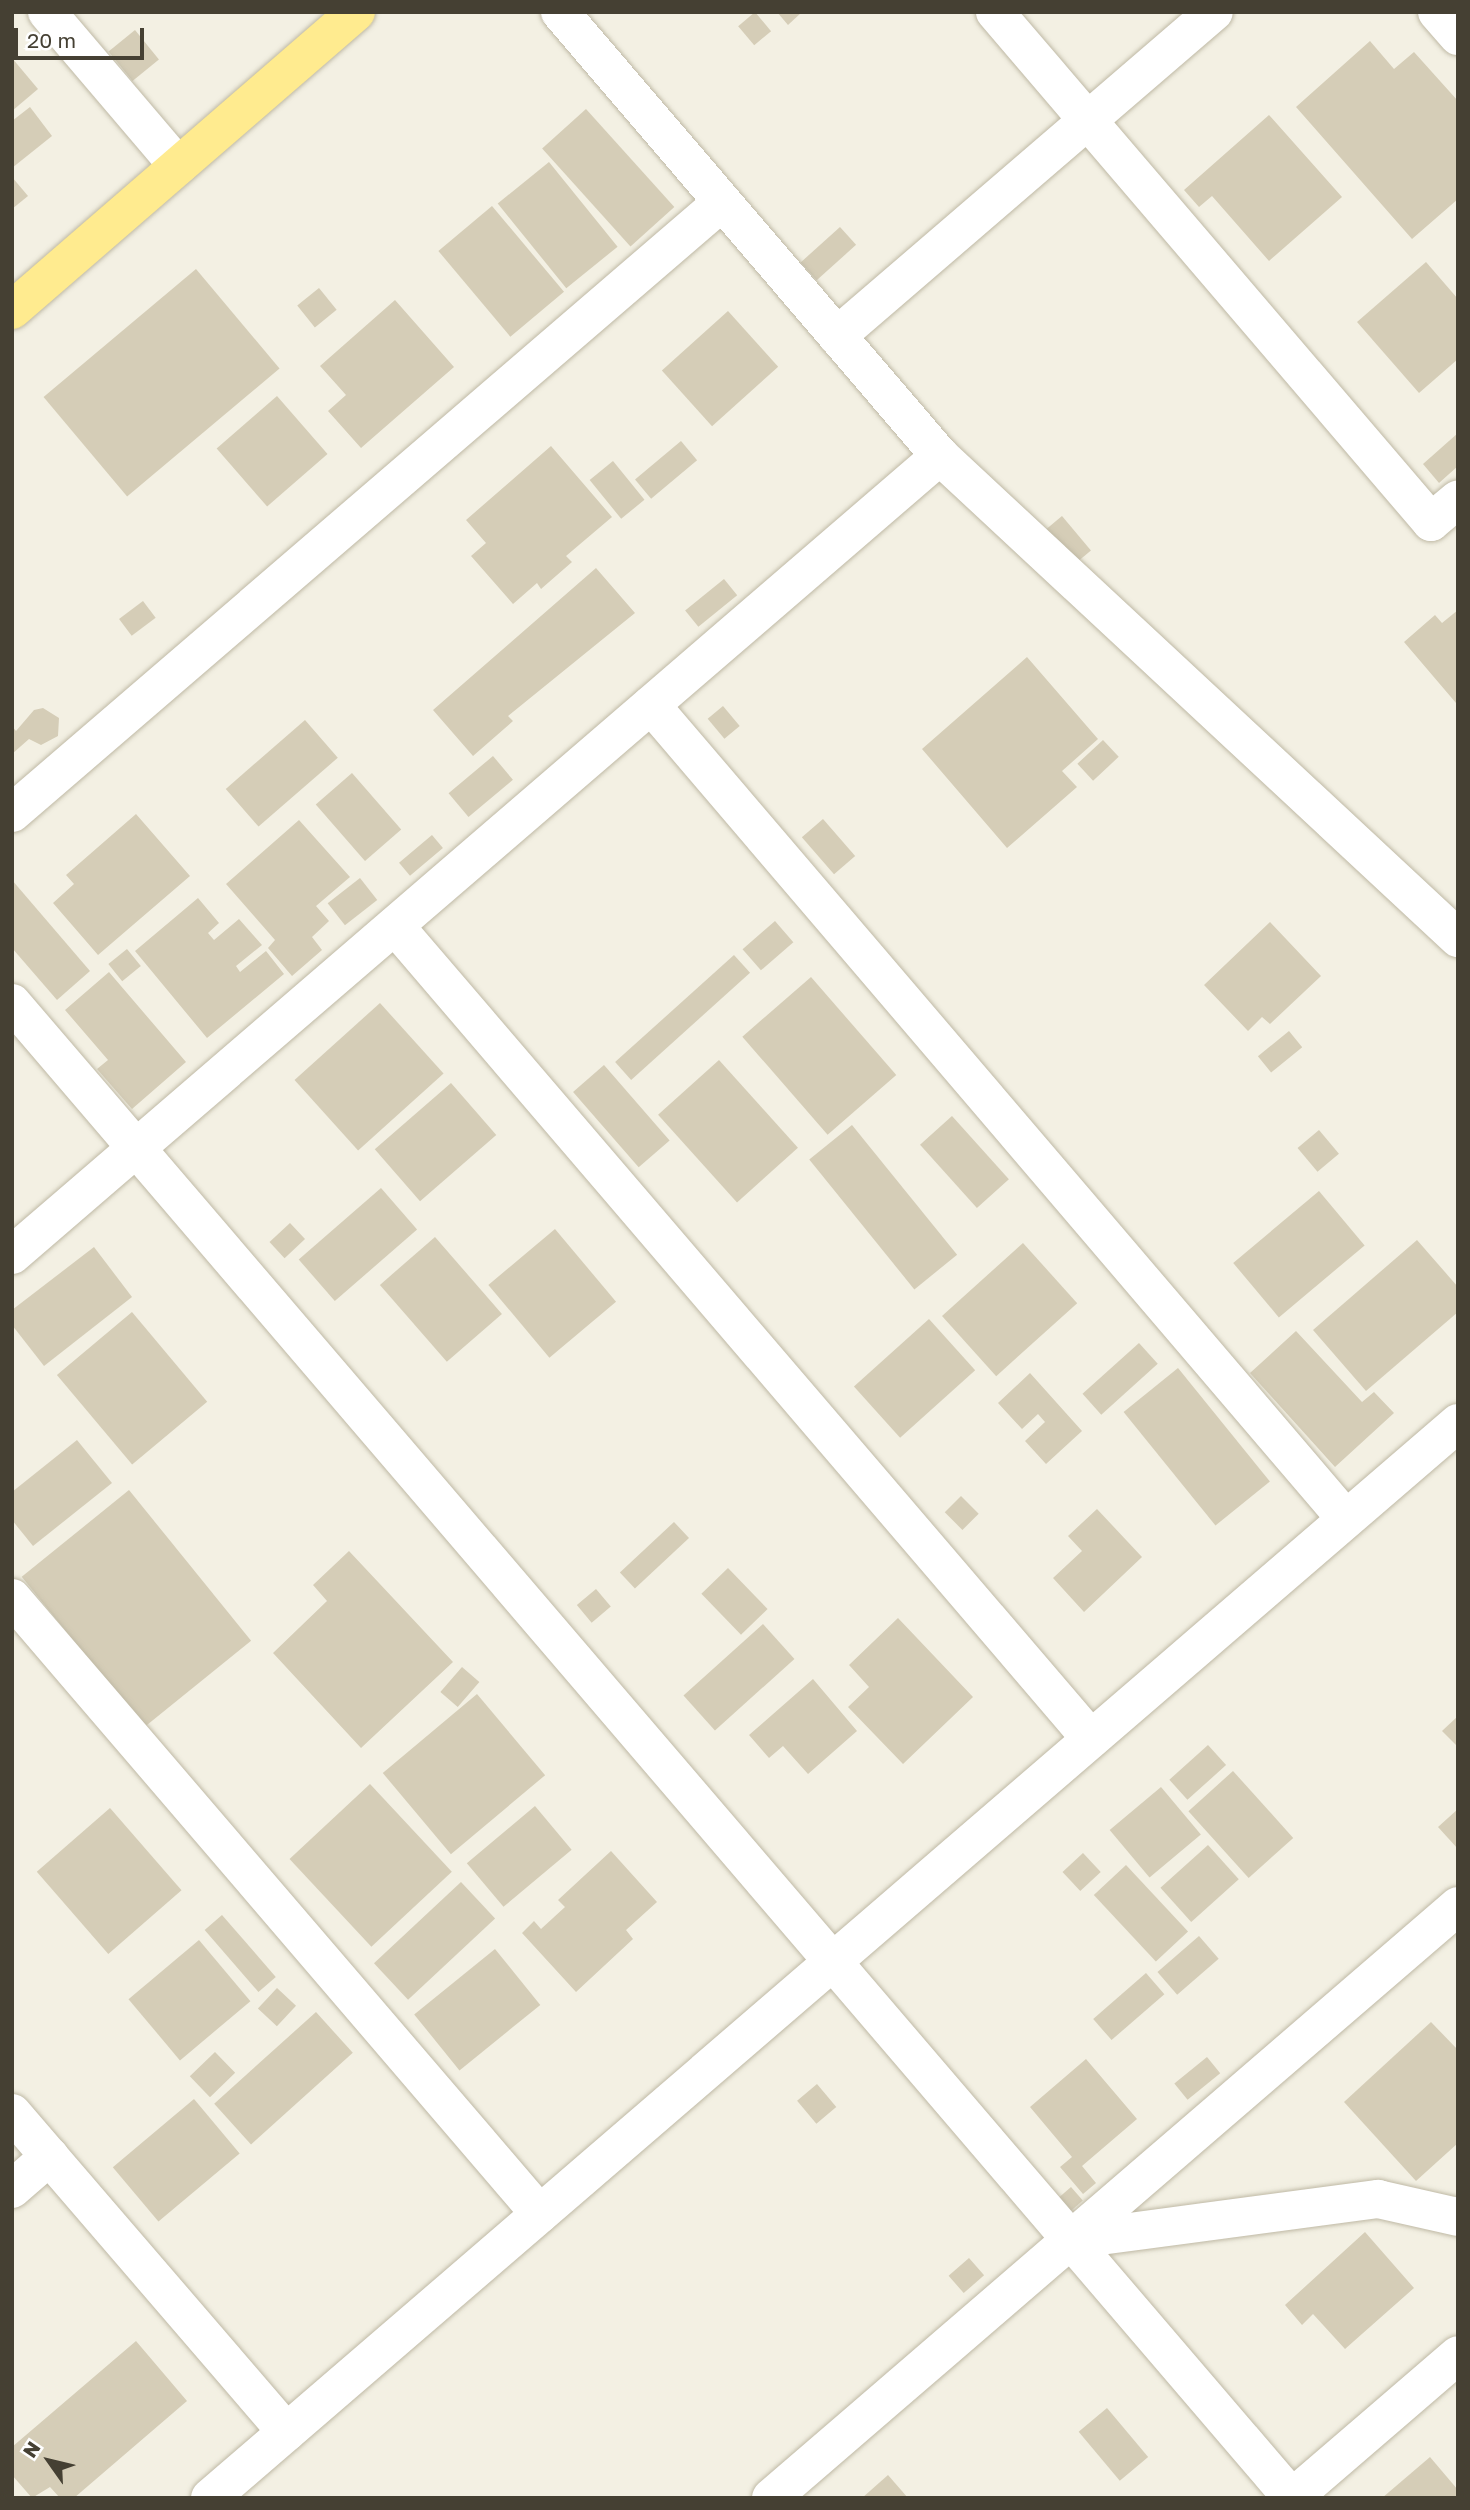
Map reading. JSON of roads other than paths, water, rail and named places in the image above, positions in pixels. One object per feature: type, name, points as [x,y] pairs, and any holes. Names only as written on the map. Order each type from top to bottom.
[{"type":"main road","points":[[12,310],[356,12]]},
{"type":"street","points":[[47,12],[178,166]]},
{"type":"street","points":[[560,12],[940,456],[1458,938]]},
{"type":"street","points":[[995,12],[1431,522],[1458,499]]},
{"type":"street","points":[[837,336],[1214,12]]},
{"type":"street","points":[[1437,12],[1458,36]]},
{"type":"street","points":[[12,813],[722,202]]},
{"type":"street","points":[[12,1255],[940,456]]},
{"type":"street","points":[[651,705],[1346,1519]]},
{"type":"street","points":[[395,926],[1091,1739]]},
{"type":"street","points":[[12,1003],[1292,2498],[1458,2355]]},
{"type":"street","points":[[210,2498],[1458,1423]]},
{"type":"street","points":[[12,1598],[540,2214]]},
{"type":"street","points":[[771,2498],[1458,1906]]},
{"type":"street","points":[[12,2113],[286,2432]]},
{"type":"street","points":[[12,2189],[50,2156]]},
{"type":"street","points":[[1070,2240],[1378,2199],[1458,2217]]}]
